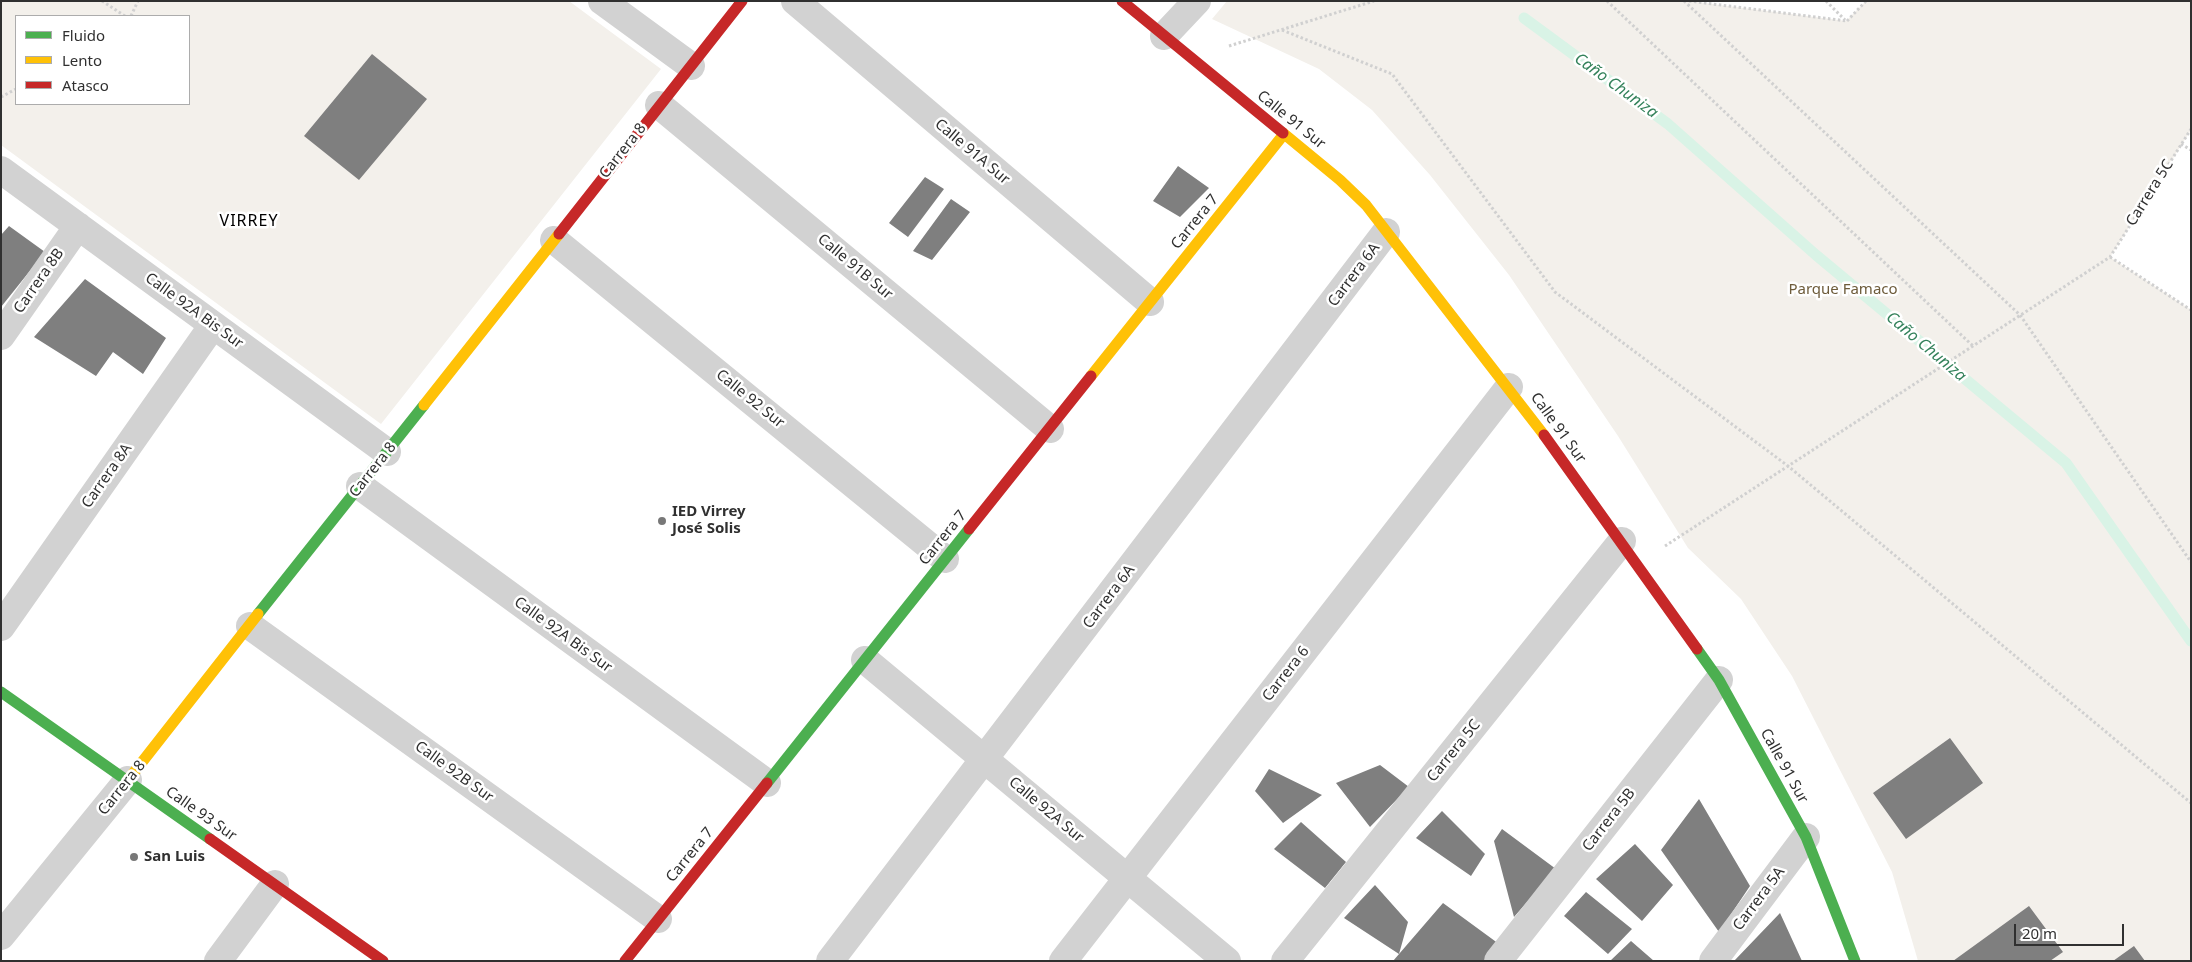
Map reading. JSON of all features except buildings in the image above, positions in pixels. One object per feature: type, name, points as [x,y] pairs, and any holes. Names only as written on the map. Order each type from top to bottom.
[{"type":"street","points":[[602,1],[691,66]]},
{"type":"street","name":"Carrera 8","points":[[1,936],[128,780],[742,1]]},
{"type":"street","name":"Calle 91A Sur","points":[[795,1],[1150,302]]},
{"type":"street","name":"Calle 91 Sur","points":[[1122,1],[1340,180],[1366,206],[1509,387],[1638,563],[1719,680],[1806,837],[1855,961]]},
{"type":"street","points":[[1164,36],[1197,1]]},
{"type":"street","name":"Calle 91B Sur","points":[[660,106],[1050,429]]},
{"type":"street","name":"Carrera 7","points":[[625,961],[1284,134]]},
{"type":"street","name":"Calle 92A Bis Sur","points":[[1,170],[386,452]]},
{"type":"street","name":"Carrera 8B","points":[[1,336],[78,226]]},
{"type":"street","name":"Carrera 6A","points":[[830,961],[1386,232]]},
{"type":"street","name":"Calle 92 Sur","points":[[554,240],[945,559]]},
{"type":"street","name":"Carrera 8A","points":[[1,627],[213,325]]},
{"type":"street","name":"Carrera 6","points":[[1063,961],[1509,387]]},
{"type":"street","name":"Calle 92A Bis Sur","points":[[360,486],[766,784]]},
{"type":"street","name":"Carrera 5C","points":[[1285,961],[1622,541]]},
{"type":"street","name":"Calle 92B Sur","points":[[250,626],[658,919]]},
{"type":"street","name":"Calle 92A Sur","points":[[865,660],[1227,961]]},
{"type":"street","name":"Carrera 5B","points":[[1498,961],[1719,680]]},
{"type":"street","name":"Calle 93 Sur","points":[[1,692],[383,961]]},
{"type":"street","name":"Carrera 5A","points":[[1713,961],[1806,837]]},
{"type":"street","points":[[218,961],[275,884]]},
{"type":"path","points":[[102,1],[124,15]]},
{"type":"path","points":[[131,15],[138,1]]},
{"type":"path","points":[[1190,58],[1374,1]]},
{"type":"path","points":[[1607,1],[1973,346]]},
{"type":"path","points":[[1684,1],[2020,315],[2191,562]]},
{"type":"path","points":[[1689,1],[1846,21]]},
{"type":"path","points":[[1826,1],[1846,21]]},
{"type":"path","points":[[1846,21],[1866,1]]},
{"type":"path","points":[[1282,30],[1392,74],[1555,292],[1788,466],[2191,803]]},
{"type":"path","points":[[1,97],[15,90]]},
{"type":"path","name":"Carrera 5C","points":[[2110,257],[2191,129]]},
{"type":"path","points":[[2181,144],[2191,150]]},
{"type":"path","points":[[1638,563],[2110,257],[2191,310]]},
{"type":"green space","points":[[1,1],[569,1],[661,69],[381,424],[1,145]]},
{"type":"green space","name":"Parque Famaco","points":[[1227,1],[1689,1],[1846,21],[1866,1],[2191,1],[2191,130],[2110,257],[2191,310],[2191,961],[1918,961],[1892,872],[1792,676],[1741,599],[1688,548],[1618,436],[1509,275],[1430,175],[1372,110],[1319,69],[1212,19]]},
{"type":"waterway","name":"Caño Chuniza","points":[[1524,18],[1668,124],[1816,255],[2066,463],[2191,641]]},
{"type":"traffic: fast","points":[[258,614],[424,405]]},
{"type":"traffic: fast","points":[[767,783],[969,529]]},
{"type":"traffic: fast","points":[[1697,649],[1719,680],[1806,837],[1855,961]]},
{"type":"traffic: fast","points":[[1,692],[210,839]]},
{"type":"traffic: slow","points":[[1283,133],[1340,180],[1366,205],[1544,435]]},
{"type":"traffic: slow","points":[[1091,376],[1284,134]]},
{"type":"traffic: slow","points":[[424,405],[559,234]]},
{"type":"traffic: slow","points":[[128,780],[258,614]]},
{"type":"traffic: jam","points":[[559,234],[742,1]]},
{"type":"traffic: jam","points":[[1122,1],[1283,133]]},
{"type":"traffic: jam","points":[[969,529],[1091,376]]},
{"type":"traffic: jam","points":[[1544,435],[1697,649]]},
{"type":"traffic: jam","points":[[625,961],[767,783]]},
{"type":"traffic: jam","points":[[210,839],[383,961]]},
{"type":"place","name":"IED Virrey José Solis","points":[[662,521]]},
{"type":"place","name":"San Luis","points":[[134,857]]},
{"type":"district","name":"VIRREY","points":[[249,221]]}]
